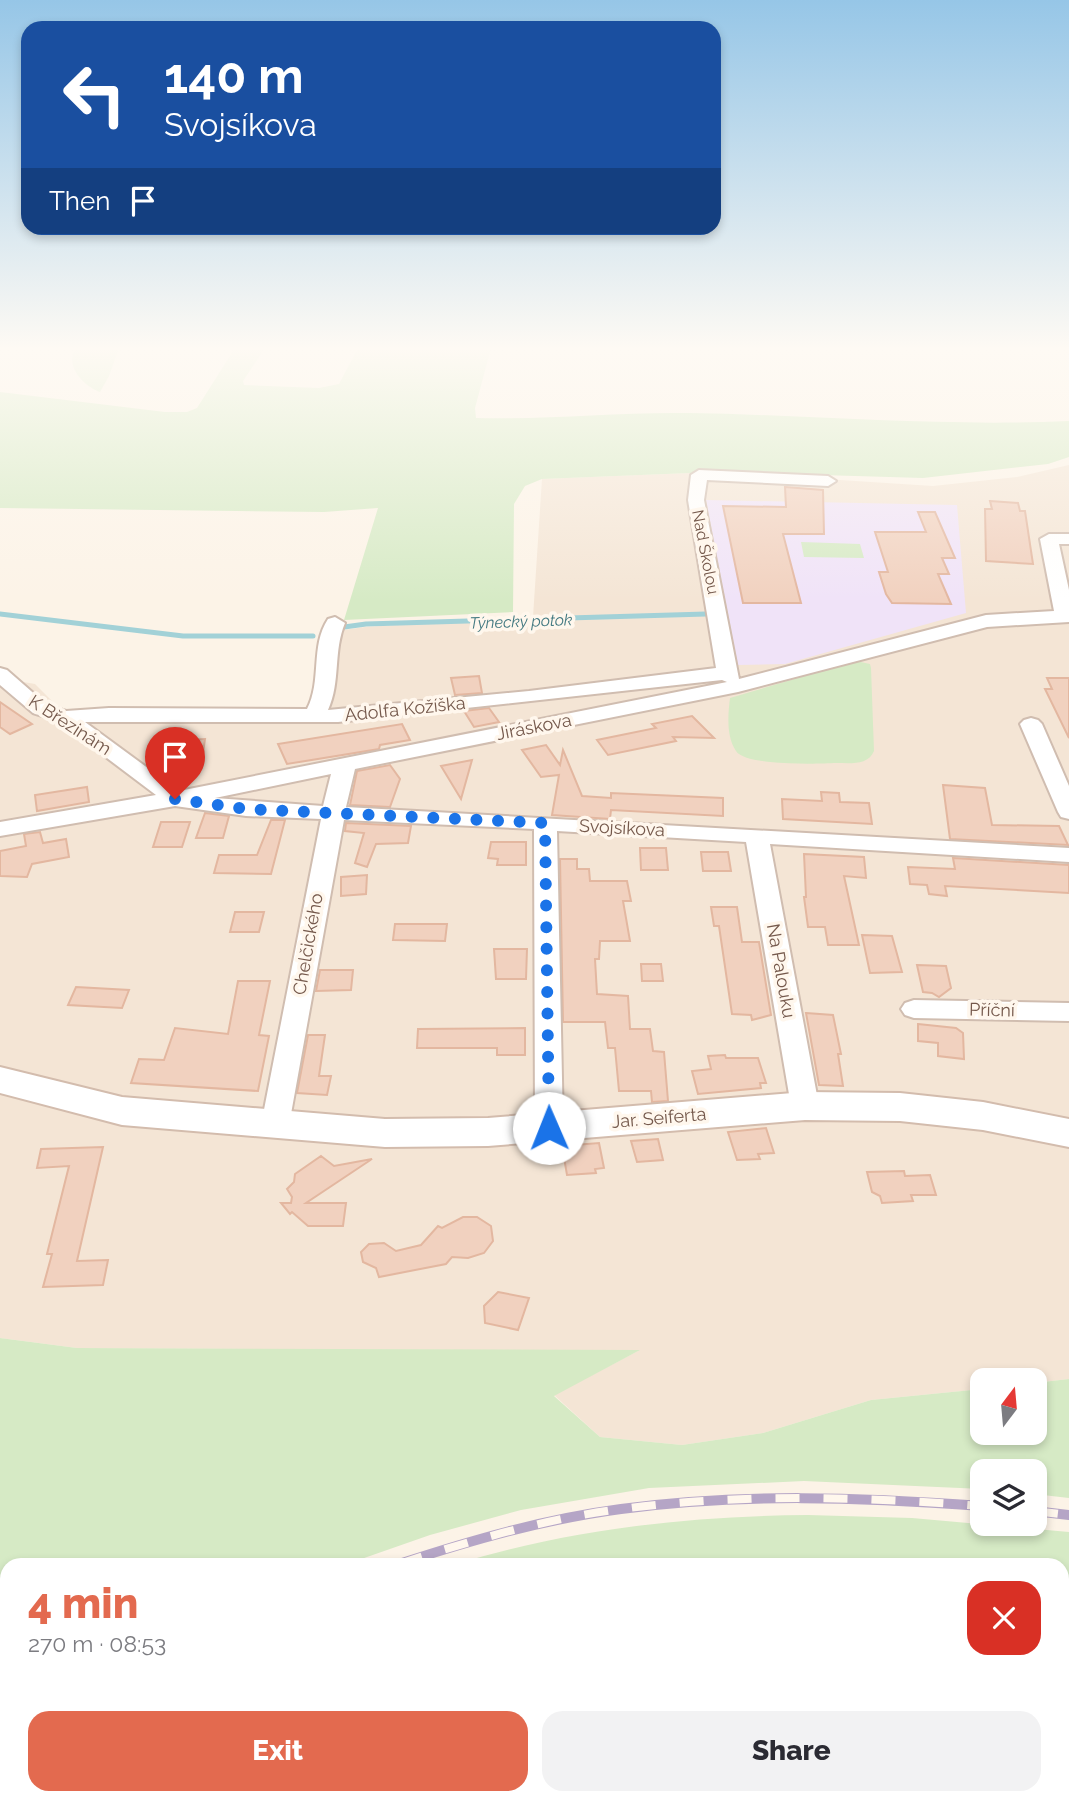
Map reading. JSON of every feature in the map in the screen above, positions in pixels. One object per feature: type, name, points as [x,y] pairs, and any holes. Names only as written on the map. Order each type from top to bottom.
[{"type":"street","name":"Nad Školou","points":[[732,679],[695,500],[699,475],[828,481]]},
{"type":"street","points":[[1067,616],[1049,539],[1069,539]]},
{"type":"street","name":"Jiráskova","points":[[0,829],[345,766],[968,624],[1001,619],[1067,616]]},
{"type":"street","points":[[314,716],[324,701],[329,633],[335,623]]},
{"type":"street","name":"K Březinám","points":[[0,674],[40,709],[65,717],[175,799]]},
{"type":"street","name":"Adolfa Kožíška","points":[[65,717],[96,714],[314,716],[732,679]]},
{"type":"street","points":[[1031,724],[1069,812]]},
{"type":"street","name":"Chelčického","points":[[275,1125],[335,798],[345,766]]},
{"type":"street","name":"Svojsíkova","points":[[175,799],[246,809],[545,823],[1069,855]]},
{"type":"street","points":[[545,823],[549,1128]]},
{"type":"street","name":"Na Palouku","points":[[757,836],[805,1106]]},
{"type":"street","name":"Příční","points":[[914,1009],[1069,1012]]},
{"type":"street","name":"Jar. Seiferta","points":[[0,1080],[122,1111],[425,1135],[549,1128],[805,1106],[900,1107],[983,1116],[1069,1133]]},
{"type":"shaded area","points":[[1069,465],[1069,1379],[1047,1382],[1047,1368],[970,1368],[970,1390],[871,1400],[763,1433],[682,1445],[600,1437],[554,1395],[638,1351],[77,1348],[0,1338],[0,678],[35,684],[60,709],[296,712],[311,706],[336,631],[533,617],[542,479],[715,472],[933,486],[1017,477]]},
{"type":"shaded area","points":[[706,500],[957,505],[966,613],[785,664],[738,665]]},
{"type":"green space","points":[[0,432],[1069,432],[1069,457],[1048,464],[923,478],[715,472],[542,479],[525,486],[514,504],[513,612],[344,620],[378,508],[324,512],[0,508]]},
{"type":"green space","points":[[801,542],[860,544],[864,558],[804,557]]},
{"type":"green space","points":[[856,661],[870,664],[871,668],[874,751],[867,759],[852,763],[782,763],[753,759],[736,751],[729,732],[730,698]]},
{"type":"green space","points":[[0,1338],[77,1348],[640,1350],[554,1396],[600,1437],[682,1445],[763,1433],[871,1400],[970,1390],[970,1446],[1046,1446],[1047,1382],[1069,1379],[1069,1498],[1047,1495],[1047,1459],[970,1459],[970,1488],[804,1481],[649,1488],[521,1510],[430,1535],[364,1558],[0,1558]]},
{"type":"green space","points":[[808,1515],[912,1518],[970,1523],[970,1536],[1047,1536],[1047,1530],[1069,1532],[1069,1558],[478,1558],[587,1533],[719,1518]]},
{"type":"building","points":[[785,487],[823,490],[824,534],[783,534],[801,603],[743,603],[723,506],[786,507]]},
{"type":"building","points":[[990,501],[1018,503],[1020,511],[1025,511],[1033,564],[986,561],[985,509],[992,509]]},
{"type":"building","points":[[918,512],[935,512],[955,558],[942,558],[949,574],[938,574],[951,604],[892,603],[886,594],[879,572],[888,572],[875,532],[926,532]]},
{"type":"building","points":[[479,676],[482,693],[455,695],[451,678]]},
{"type":"building","points":[[1047,678],[1069,678],[1069,738],[1045,689],[1052,689]]},
{"type":"building","points":[[0,702],[32,724],[10,734],[0,727]]},
{"type":"building","points":[[489,708],[499,722],[474,727],[464,711]]},
{"type":"building","points":[[692,716],[714,738],[673,737],[676,741],[608,755],[597,740],[656,728],[652,724]]},
{"type":"building","points":[[402,724],[410,740],[380,745],[379,749],[287,764],[278,744]]},
{"type":"building","points":[[205,739],[202,760],[180,760],[184,740]]},
{"type":"building","points":[[546,745],[560,765],[563,750],[582,796],[611,798],[611,793],[723,798],[723,816],[611,810],[610,819],[552,815],[559,775],[541,777],[522,750]]},
{"type":"building","points":[[472,760],[461,799],[441,766]]},
{"type":"building","points":[[390,765],[400,779],[390,807],[350,805],[357,771]]},
{"type":"building","points":[[943,785],[985,788],[992,825],[1059,826],[1068,845],[950,839]]},
{"type":"building","points":[[87,787],[89,802],[37,811],[35,795]]},
{"type":"building","points":[[821,792],[839,793],[840,802],[869,803],[872,824],[783,819],[782,799],[822,801]]},
{"type":"building","points":[[205,813],[229,816],[223,838],[196,838]]},
{"type":"building","points":[[271,820],[285,820],[271,874],[214,873],[219,855],[257,855]]},
{"type":"building","points":[[161,822],[190,822],[182,847],[153,847]]},
{"type":"building","points":[[346,823],[411,826],[408,843],[376,844],[367,867],[355,863],[364,833],[345,831]]},
{"type":"building","points":[[40,832],[43,843],[66,839],[69,857],[32,864],[27,877],[0,876],[0,851],[26,846],[24,834]]},
{"type":"building","points":[[491,842],[526,842],[526,865],[497,865],[498,859],[488,858]]},
{"type":"building","points":[[640,848],[666,848],[668,870],[641,870]]},
{"type":"building","points":[[701,852],[728,852],[731,871],[703,871]]},
{"type":"building","points":[[804,854],[864,857],[866,878],[844,876],[859,945],[828,945],[825,927],[808,927],[804,897]]},
{"type":"building","points":[[953,858],[1069,865],[1069,893],[945,886],[947,896],[929,894],[927,885],[910,884],[908,867],[955,869]]},
{"type":"building","points":[[560,859],[577,859],[577,869],[589,869],[590,881],[627,881],[631,901],[623,901],[630,941],[600,941],[599,959],[595,959],[597,994],[628,996],[630,1029],[650,1029],[653,1051],[664,1052],[668,1101],[652,1102],[651,1091],[619,1091],[615,1048],[608,1048],[605,1022],[563,1022]]},
{"type":"building","points":[[367,875],[366,894],[341,896],[341,877]]},
{"type":"building","points":[[711,907],[737,907],[742,942],[759,942],[771,1015],[752,1020],[751,1015],[732,1014],[719,926],[714,926]]},
{"type":"building","points":[[235,912],[264,912],[259,932],[230,932]]},
{"type":"building","points":[[395,924],[447,924],[445,941],[393,940]]},
{"type":"building","points":[[862,935],[892,936],[902,972],[870,973]]},
{"type":"building","points":[[494,949],[527,949],[526,979],[496,979]]},
{"type":"building","points":[[641,964],[661,964],[663,981],[642,981]]},
{"type":"building","points":[[917,965],[946,966],[951,988],[939,997],[923,992]]},
{"type":"building","points":[[320,970],[353,970],[351,990],[316,991]]},
{"type":"building","points":[[238,981],[270,981],[259,1035],[269,1036],[258,1091],[131,1083],[139,1059],[164,1060],[175,1028],[228,1034]]},
{"type":"building","points":[[76,987],[129,990],[122,1008],[68,1005]]},
{"type":"building","points":[[806,1013],[833,1015],[841,1054],[838,1054],[843,1086],[819,1085]]},
{"type":"building","points":[[918,1024],[956,1028],[963,1033],[964,1059],[938,1056],[938,1043],[918,1041]]},
{"type":"building","points":[[525,1028],[525,1055],[497,1055],[497,1048],[417,1048],[418,1029]]},
{"type":"building","points":[[308,1035],[325,1035],[319,1076],[331,1076],[327,1095],[297,1093]]},
{"type":"building","points":[[725,1055],[726,1058],[758,1058],[766,1083],[760,1083],[761,1088],[698,1094],[692,1071],[711,1069],[708,1056]]},
{"type":"building","points":[[766,1128],[774,1153],[758,1154],[760,1159],[737,1160],[728,1132]]},
{"type":"building","points":[[658,1139],[663,1160],[637,1162],[631,1141]]},
{"type":"building","points":[[599,1143],[604,1168],[595,1169],[596,1173],[567,1175],[562,1146]]},
{"type":"building","points":[[103,1147],[77,1261],[108,1260],[103,1285],[43,1287],[52,1254],[47,1254],[69,1166],[37,1168],[41,1149]]},
{"type":"building","points":[[321,1156],[334,1166],[372,1159],[306,1203],[346,1203],[343,1226],[308,1226],[292,1212],[290,1214],[281,1203],[291,1203],[292,1197],[287,1189],[294,1182],[295,1174]]},
{"type":"building","points":[[904,1171],[905,1176],[930,1175],[936,1195],[911,1195],[913,1201],[882,1203],[880,1196],[872,1192],[867,1172]]},
{"type":"building","points":[[463,1217],[477,1217],[491,1226],[493,1241],[484,1253],[468,1258],[452,1257],[446,1264],[379,1277],[376,1268],[363,1262],[361,1252],[369,1244],[384,1243],[396,1251],[421,1245],[438,1226],[442,1228]]},
{"type":"building","points":[[498,1292],[529,1298],[518,1330],[485,1323],[484,1306]]},
{"type":"waterway","name":"Týnecký potok","points":[[0,614],[183,636],[313,636]]},
{"type":"waterway","name":"Týnecký potok","points":[[337,628],[366,624],[706,614]]},
{"type":"railway","points":[[419,1558],[537,1524],[593,1513],[666,1504],[801,1498],[970,1505]]},
{"type":"railway","points":[[1047,1512],[1069,1515]]},
{"type":"route","points":[[175,799],[246,809],[545,823],[549,1128]]}]
